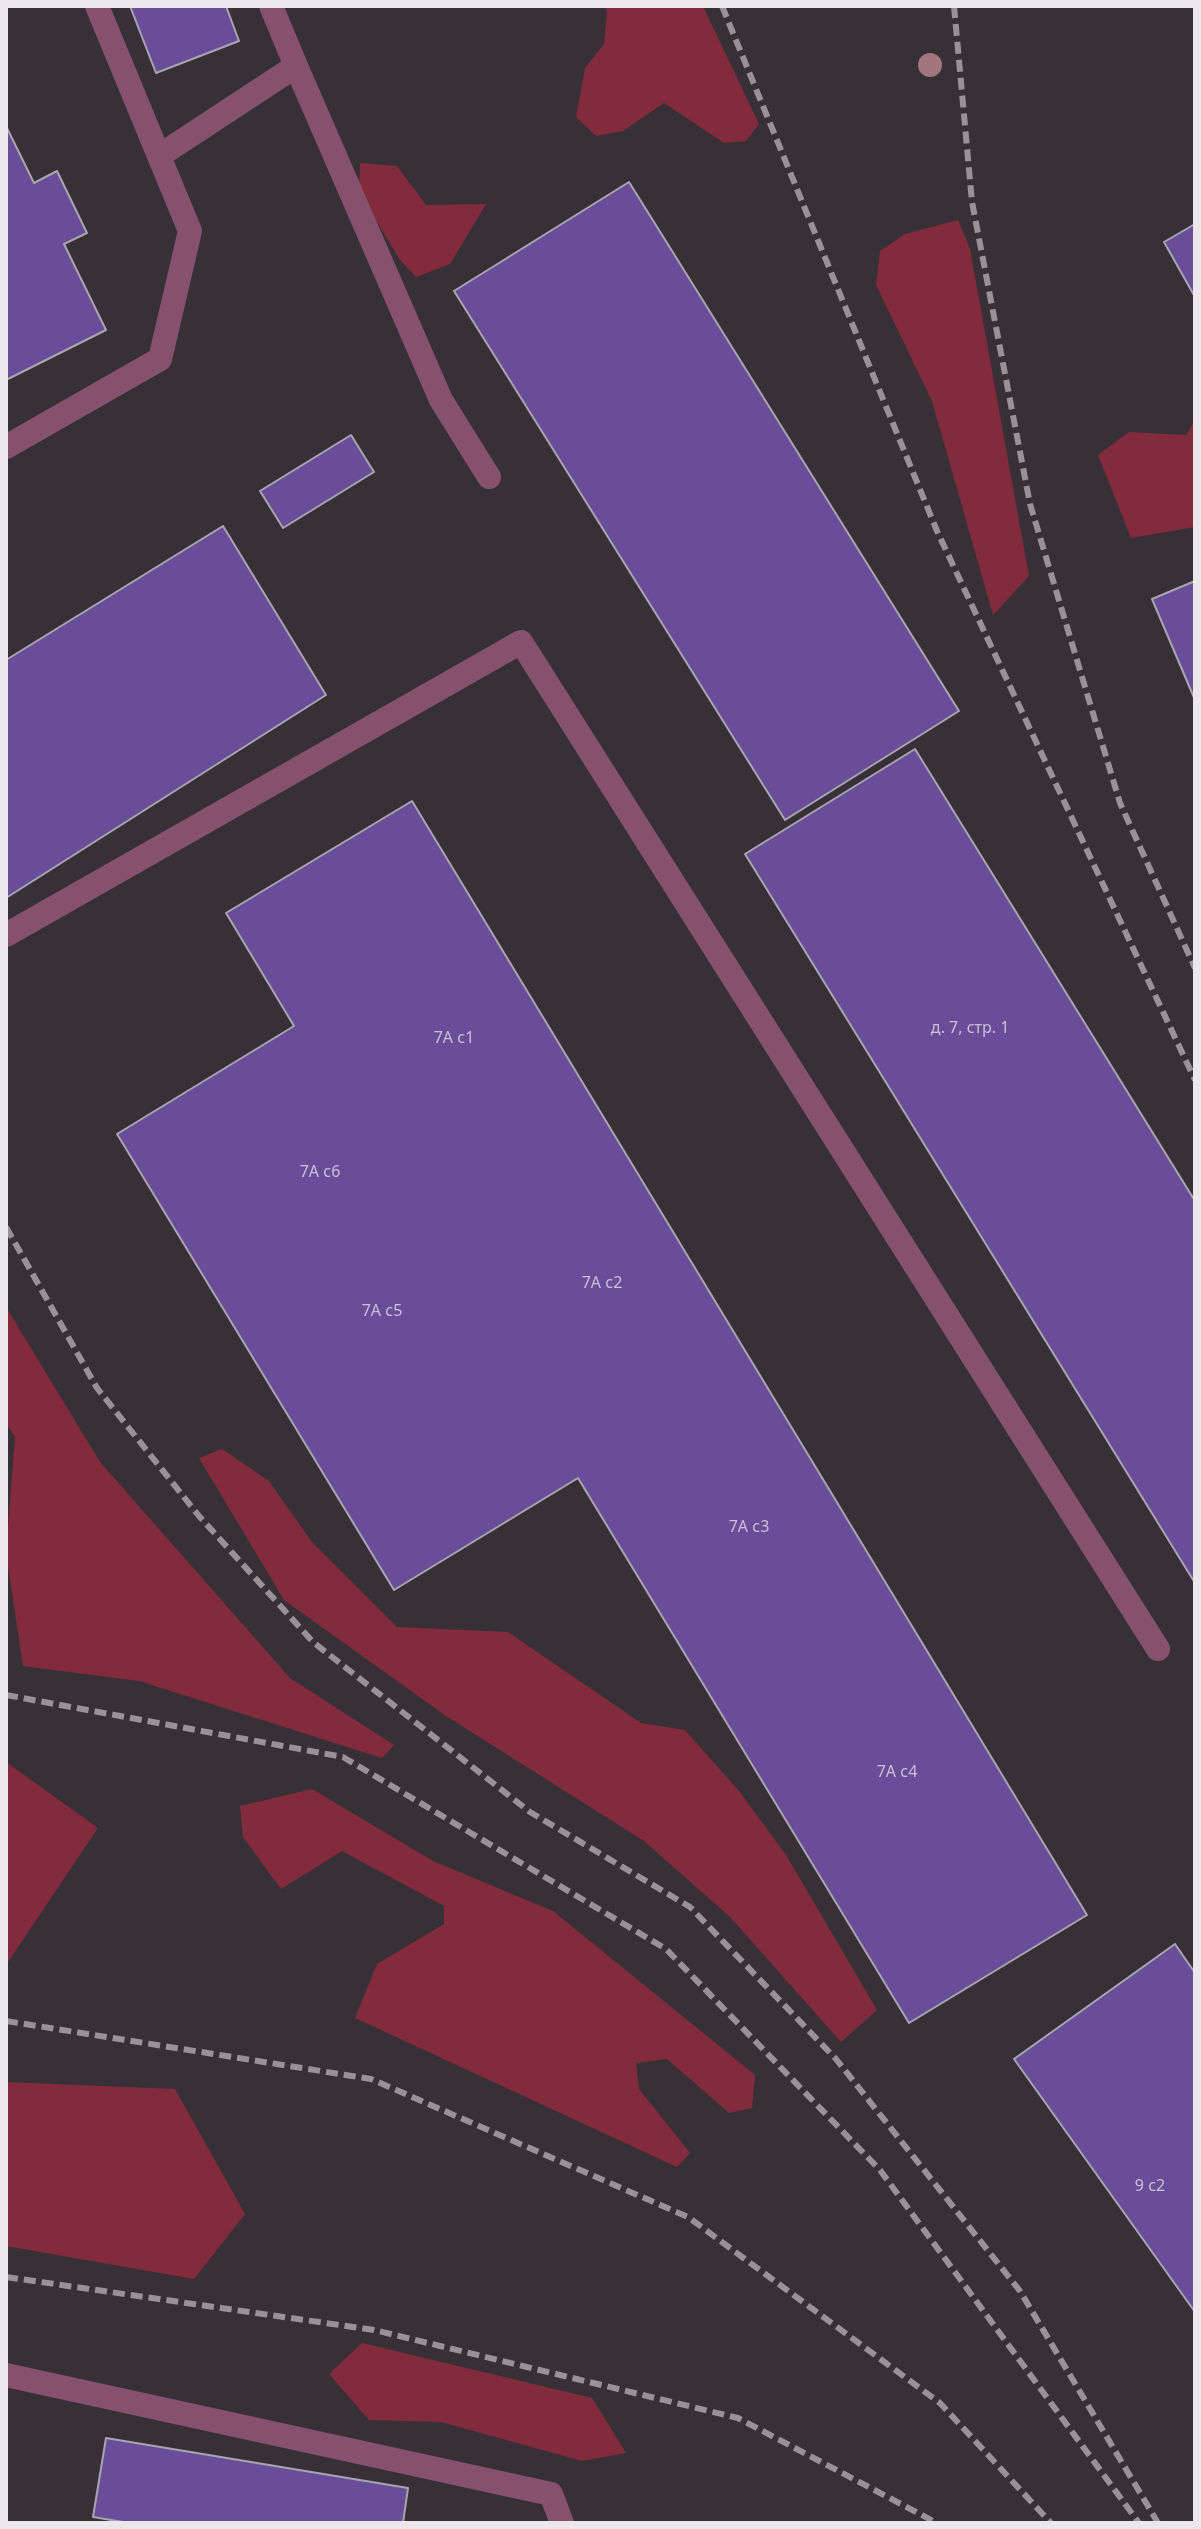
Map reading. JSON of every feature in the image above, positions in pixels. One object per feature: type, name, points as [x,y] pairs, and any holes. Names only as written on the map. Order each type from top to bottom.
[{"type":"lane","points":[[6,447],[160,359],[190,231],[97,6]]},
{"type":"lane","points":[[271,6],[441,400],[489,477]]},
{"type":"lane","points":[[159,156],[296,66]]},
{"type":"lane","points":[[6,935],[521,642],[1158,1649]]},
{"type":"lane","points":[[6,2375],[551,2494],[562,2523]]},
{"type":"shaded area","points":[[605,6],[703,6],[759,124],[746,141],[724,143],[664,103],[623,131],[596,136],[576,117],[585,68],[604,44]]},
{"type":"shaded area","points":[[360,163],[397,166],[426,205],[486,204],[450,264],[416,277],[400,260],[359,192]]},
{"type":"shaded area","points":[[958,220],[970,249],[1029,576],[993,615],[932,401],[876,285],[880,251],[905,234]]},
{"type":"shaded area","points":[[1195,420],[1195,527],[1131,538],[1098,455],[1129,432],[1186,435]]},
{"type":"shaded area","points":[[6,1307],[100,1462],[290,1678],[394,1745],[382,1758],[139,1681],[23,1666],[6,1553],[15,1437],[6,1423]]},
{"type":"shaded area","points":[[222,1449],[269,1481],[311,1541],[397,1627],[508,1632],[641,1723],[685,1730],[739,1791],[786,1855],[877,2010],[841,2042],[730,1917],[644,1841],[446,1716],[284,1600],[199,1458]]},
{"type":"shaded area","points":[[6,1762],[98,1828],[8,1962],[6,1962]]},
{"type":"shaded area","points":[[312,1789],[433,1861],[553,1911],[755,2075],[752,2108],[729,2113],[667,2059],[636,2063],[639,2089],[690,2153],[677,2167],[355,2018],[377,1964],[444,1924],[444,1906],[342,1851],[281,1889],[243,1837],[240,1806]]},
{"type":"shaded area","points":[[6,2082],[175,2089],[245,2214],[194,2279],[6,2246]]},
{"type":"shaded area","points":[[362,2343],[592,2398],[626,2453],[582,2461],[441,2422],[369,2420],[329,2374]]},
{"type":"building","points":[[130,6],[226,6],[239,41],[156,73]]},
{"type":"building","points":[[6,126],[34,183],[57,171],[87,233],[64,244],[106,330],[6,380]]},
{"type":"building","points":[[629,182],[959,711],[785,820],[454,291]]},
{"type":"building","points":[[1195,224],[1195,297],[1164,242]]},
{"type":"building","points":[[351,435],[374,472],[283,528],[260,491]]},
{"type":"building","points":[[223,526],[326,695],[6,898],[6,660]]},
{"type":"building","points":[[1195,581],[1195,700],[1152,599]]},
{"type":"building","points":[[915,749],[1195,1201],[1195,1583],[745,854]]},
{"type":"building","points":[[412,801],[1087,1915],[909,2023],[578,1478],[394,1590],[117,1134],[294,1026],[226,913]]},
{"type":"building","points":[[1175,1944],[1195,1973],[1195,2312],[1014,2059]]},
{"type":"building","points":[[106,2438],[408,2488],[403,2523],[129,2523],[93,2517]]},
{"type":"railway","points":[[722,6],[937,531],[1195,1080]]},
{"type":"railway","points":[[954,6],[972,202],[1030,504],[1120,803],[1195,968]]},
{"type":"railway","points":[[6,1227],[97,1388],[199,1516],[313,1642],[530,1812],[690,1907],[836,2059],[1020,2291],[1158,2523]]},
{"type":"railway","points":[[6,1695],[343,1757],[666,1949],[880,2170],[1139,2523]]},
{"type":"railway","points":[[6,2021],[371,2079],[688,2217],[940,2403],[1051,2523]]},
{"type":"railway","points":[[6,2277],[374,2330],[738,2418],[937,2523]]}]
